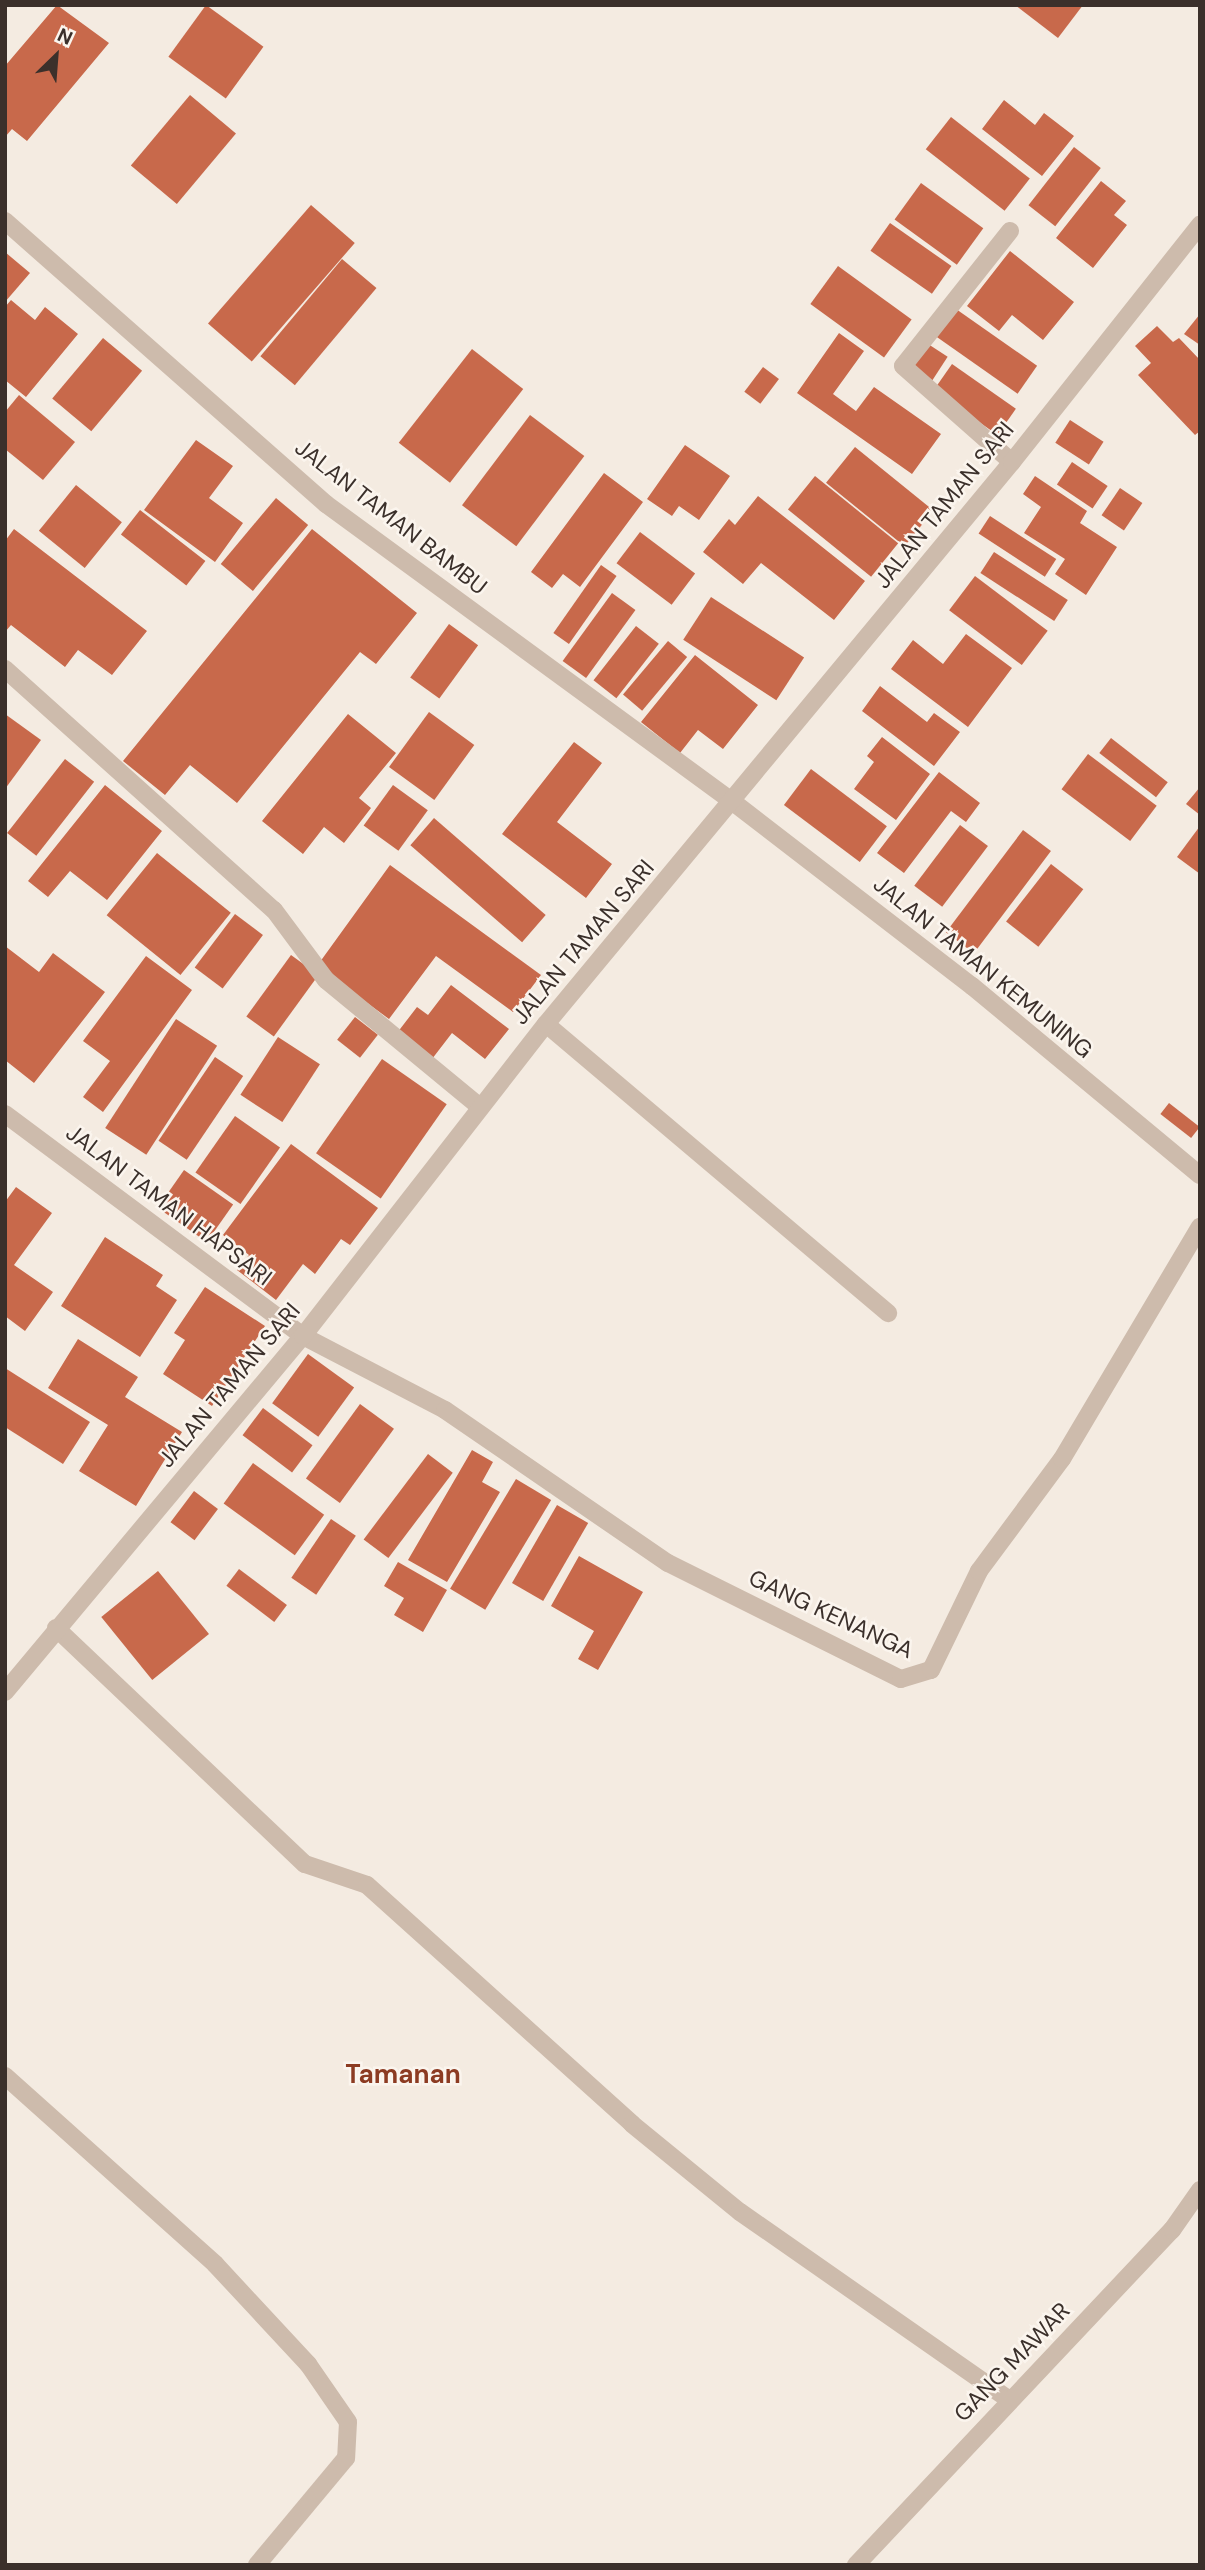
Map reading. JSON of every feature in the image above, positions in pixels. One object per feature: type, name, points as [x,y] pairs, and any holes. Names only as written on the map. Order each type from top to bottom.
[{"type":"street","name":"JALAN TAMAN BAMBU","points":[[5,221],[326,504],[733,802]]},
{"type":"street","name":"JALAN TAMAN SARI","points":[[5,1692],[303,1336],[546,1024],[733,802],[1012,462],[1200,225]]},
{"type":"street","points":[[1010,231],[903,366],[1012,462]]},
{"type":"street","points":[[5,669],[274,910],[326,980],[481,1107]]},
{"type":"street","name":"JALAN TAMAN KEMUNING","points":[[733,802],[972,986],[1200,1175]]},
{"type":"street","points":[[546,1024],[888,1313]]},
{"type":"street","name":"JALAN TAMAN HAPSARI","points":[[5,1114],[303,1336]]},
{"type":"street","name":"GANG KENANGA","points":[[303,1336],[445,1410],[668,1563],[901,1679],[915,1678],[931,1670],[979,1571],[1062,1459],[1200,1227]]},
{"type":"street","points":[[56,1628],[305,1864],[367,1885],[632,2124],[740,2212],[1009,2400]]},
{"type":"street","points":[[5,2076],[215,2264],[308,2364],[348,2422],[346,2458],[257,2565]]},
{"type":"street","name":"GANG MAWAR","points":[[856,2565],[1172,2230],[1200,2190]]},
{"type":"building","points":[[57,5],[109,43],[27,141],[12,129],[5,137],[5,66]]},
{"type":"building","points":[[206,5],[263,47],[226,99],[168,57]]},
{"type":"building","points":[[1015,5],[1083,5],[1058,38]]},
{"type":"building","points":[[190,95],[236,134],[177,204],[131,165]]},
{"type":"building","points":[[1004,100],[1035,125],[1044,113],[1074,136],[1042,176],[982,129]]},
{"type":"building","points":[[951,117],[1030,179],[1005,211],[926,149]]},
{"type":"building","points":[[1074,147],[1101,168],[1055,226],[1028,205]]},
{"type":"building","points":[[1101,181],[1126,201],[1114,215],[1127,225],[1093,268],[1056,238]]},
{"type":"building","points":[[921,183],[983,228],[957,265],[895,219]]},
{"type":"building","points":[[311,205],[355,243],[252,362],[208,323]]},
{"type":"building","points":[[890,223],[951,266],[932,294],[870,251]]},
{"type":"building","points":[[1010,251],[1074,302],[1043,340],[1012,315],[999,331],[967,306]]},
{"type":"building","points":[[5,252],[30,273],[5,302]]},
{"type":"building","points":[[342,259],[376,288],[295,385],[260,356]]},
{"type":"building","points":[[838,266],[912,319],[884,358],[810,304]]},
{"type":"building","points":[[11,300],[35,320],[45,307],[78,334],[26,397],[5,380],[5,307]]},
{"type":"building","points":[[956,309],[1037,366],[1018,394],[936,337]]},
{"type":"building","points":[[1200,314],[1200,345],[1184,334]]},
{"type":"building","points":[[1157,326],[1173,342],[1179,338],[1200,360],[1200,431],[1195,435],[1138,375],[1151,363],[1135,346]]},
{"type":"building","points":[[839,333],[864,351],[833,394],[856,411],[874,387],[941,434],[912,474],[797,393]]},
{"type":"building","points":[[103,338],[142,371],[91,431],[52,399]]},
{"type":"building","points":[[925,342],[948,357],[932,380],[910,365]]},
{"type":"building","points":[[472,349],[523,389],[450,483],[399,443]]},
{"type":"building","points":[[952,364],[1016,409],[998,435],[934,390]]},
{"type":"building","points":[[763,367],[779,379],[760,404],[744,392]]},
{"type":"building","points":[[19,395],[75,442],[43,480],[5,449],[5,412]]},
{"type":"building","points":[[530,415],[584,456],[516,546],[462,505]]},
{"type":"building","points":[[1070,420],[1104,442],[1089,464],[1055,443]]},
{"type":"building","points":[[196,440],[233,466],[209,498],[243,523],[215,562],[144,510]]},
{"type":"building","points":[[685,445],[730,476],[699,520],[679,506],[672,516],[647,499]]},
{"type":"building","points":[[855,447],[933,511],[905,546],[826,483]]},
{"type":"building","points":[[1072,462],[1108,486],[1093,508],[1057,484]]},
{"type":"building","points":[[604,473],[643,502],[580,587],[563,574],[552,588],[531,572]]},
{"type":"building","points":[[815,476],[898,543],[871,577],[788,509]]},
{"type":"building","points":[[1035,476],[1087,511],[1080,523],[1117,547],[1086,595],[1055,574],[1065,559],[1024,533],[1041,507],[1023,494]]},
{"type":"building","points":[[76,485],[122,522],[85,568],[39,531]]},
{"type":"building","points":[[1120,488],[1142,503],[1124,530],[1102,515]]},
{"type":"building","points":[[758,496],[865,581],[834,620],[761,563],[743,584],[703,552],[729,519],[735,525]]},
{"type":"building","points":[[276,498],[308,525],[253,591],[221,564]]},
{"type":"building","points":[[140,510],[205,561],[186,586],[121,534]]},
{"type":"building","points":[[990,516],[1056,559],[1045,577],[979,534]]},
{"type":"building","points":[[14,529],[147,631],[112,675],[78,650],[65,667],[11,625],[5,632],[5,541]]},
{"type":"building","points":[[312,529],[417,613],[376,664],[360,652],[237,803],[190,765],[165,795],[123,761]]},
{"type":"building","points":[[640,532],[695,574],[672,605],[617,563]]},
{"type":"building","points":[[994,552],[1068,600],[1054,621],[980,573]]},
{"type":"building","points":[[601,565],[617,576],[569,644],[553,633]]},
{"type":"building","points":[[975,576],[1048,631],[1022,665],[949,610]]},
{"type":"building","points":[[612,593],[635,610],[586,678],[563,661]]},
{"type":"building","points":[[711,597],[804,657],[776,700],[683,640]]},
{"type":"building","points":[[449,624],[478,645],[439,699],[410,677]]},
{"type":"building","points":[[636,626],[659,644],[616,698],[594,680]]},
{"type":"building","points":[[966,634],[1012,668],[968,727],[891,669],[913,640],[943,664]]},
{"type":"building","points":[[668,641],[687,657],[642,711],[623,695]]},
{"type":"building","points":[[695,655],[758,705],[723,749],[698,730],[680,753],[641,722]]},
{"type":"building","points":[[880,686],[927,722],[934,713],[960,732],[934,766],[862,711]]},
{"type":"building","points":[[429,712],[474,745],[434,800],[389,767]]},
{"type":"building","points":[[5,714],[41,740],[5,789]]},
{"type":"building","points":[[348,714],[396,753],[359,798],[371,808],[344,843],[324,827],[303,854],[262,821]]},
{"type":"building","points":[[882,737],[930,774],[896,820],[854,789],[874,762],[867,756]]},
{"type":"building","points":[[1111,738],[1168,782],[1156,797],[1099,753]]},
{"type":"building","points":[[574,742],[602,763],[557,822],[612,864],[586,898],[502,834]]},
{"type":"building","points":[[1088,754],[1157,806],[1130,841],[1062,789]]},
{"type":"building","points":[[65,759],[94,782],[36,856],[7,833]]},
{"type":"building","points":[[811,769],[887,826],[860,862],[784,805]]},
{"type":"building","points":[[939,772],[980,803],[966,822],[951,811],[904,873],[877,853]]},
{"type":"building","points":[[105,785],[162,831],[107,900],[70,871],[48,897],[28,881]]},
{"type":"building","points":[[393,785],[428,810],[398,851],[364,825]]},
{"type":"building","points":[[1200,787],[1200,815],[1186,804]]},
{"type":"building","points":[[434,818],[546,915],[522,942],[410,845]]},
{"type":"building","points":[[960,825],[988,846],[942,907],[914,886]]},
{"type":"building","points":[[1200,826],[1200,874],[1177,857]]},
{"type":"building","points":[[1023,830],[1051,851],[974,953],[946,932]]},
{"type":"building","points":[[157,853],[231,913],[180,975],[107,915]]},
{"type":"building","points":[[1051,864],[1083,889],[1038,947],[1006,922]]},
{"type":"building","points":[[390,865],[541,975],[513,1012],[436,956],[389,1019],[317,966]]},
{"type":"building","points":[[235,914],[263,935],[223,989],[195,968]]},
{"type":"building","points":[[5,946],[39,972],[53,953],[105,992],[34,1083],[5,1060]]},
{"type":"building","points":[[291,955],[319,975],[274,1036],[246,1016]]},
{"type":"building","points":[[146,956],[192,990],[103,1112],[83,1097],[110,1061],[83,1041]]},
{"type":"building","points":[[451,985],[509,1029],[485,1059],[452,1033],[432,1059],[397,1033],[417,1007],[428,1015]]},
{"type":"building","points":[[355,1017],[378,1035],[360,1058],[337,1040]]},
{"type":"building","points":[[176,1019],[217,1046],[146,1155],[105,1128]]},
{"type":"building","points":[[278,1037],[320,1064],[282,1122],[240,1095]]},
{"type":"building","points":[[215,1057],[243,1076],[187,1160],[159,1141]]},
{"type":"building","points":[[382,1059],[447,1104],[381,1199],[316,1153]]},
{"type":"building","points":[[1169,1103],[1200,1127],[1191,1138],[1160,1114]]},
{"type":"building","points":[[235,1116],[280,1148],[240,1204],[195,1173]]},
{"type":"building","points":[[291,1144],[378,1208],[350,1245],[341,1239],[315,1274],[303,1264],[276,1300],[237,1270],[249,1255],[223,1235]]},
{"type":"building","points":[[184,1170],[233,1204],[207,1242],[158,1208]]},
{"type":"building","points":[[16,1187],[52,1213],[14,1265],[53,1292],[25,1331],[5,1316],[5,1202]]},
{"type":"building","points":[[105,1237],[163,1275],[156,1286],[177,1300],[140,1357],[61,1306]]},
{"type":"building","points":[[205,1287],[265,1326],[212,1406],[163,1374],[185,1340],[174,1333]]},
{"type":"building","points":[[78,1339],[138,1377],[125,1397],[182,1432],[136,1506],[79,1471],[108,1425],[48,1388]]},
{"type":"building","points":[[308,1354],[354,1388],[318,1437],[272,1403]]},
{"type":"building","points":[[5,1368],[90,1422],[63,1464],[5,1427]]},
{"type":"building","points":[[360,1404],[394,1429],[340,1503],[306,1478]]},
{"type":"building","points":[[263,1408],[313,1445],[292,1472],[243,1435]]},
{"type":"building","points":[[472,1450],[493,1462],[482,1482],[500,1492],[447,1582],[408,1560]]},
{"type":"building","points":[[428,1454],[453,1473],[388,1558],[364,1539]]},
{"type":"building","points":[[253,1463],[324,1515],[295,1555],[224,1503]]},
{"type":"building","points":[[516,1479],[551,1500],[485,1610],[450,1589]]},
{"type":"building","points":[[194,1491],[218,1509],[194,1540],[171,1522]]},
{"type":"building","points":[[557,1505],[588,1523],[543,1601],[512,1583]]},
{"type":"building","points":[[331,1519],[356,1536],[316,1595],[291,1578]]},
{"type":"building","points":[[579,1556],[643,1592],[598,1670],[578,1659],[594,1631],[551,1606]]},
{"type":"building","points":[[398,1562],[447,1590],[423,1632],[394,1615],[404,1598],[384,1586]]},
{"type":"building","points":[[239,1569],[287,1605],[274,1622],[226,1586]]},
{"type":"building","points":[[158,1571],[209,1634],[152,1680],[101,1617]]},
{"type":"district","name":"Tamanan","points":[[403,2075]]}]
